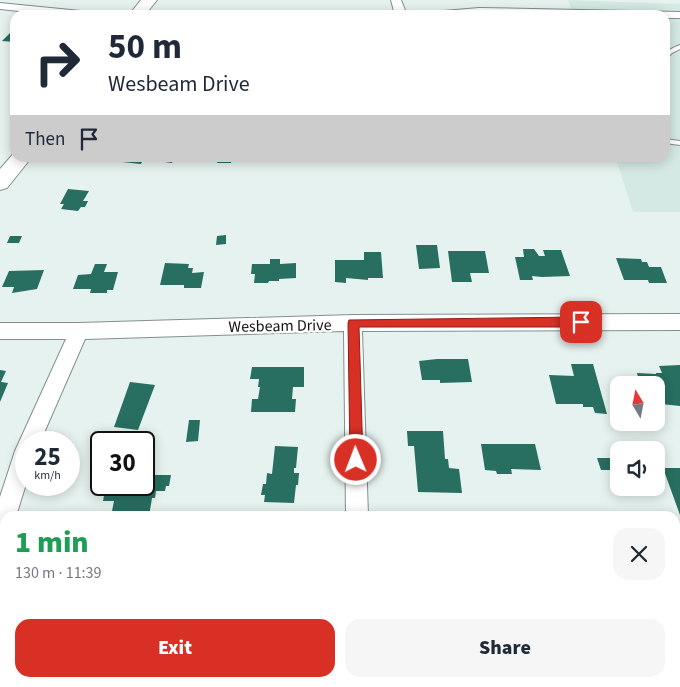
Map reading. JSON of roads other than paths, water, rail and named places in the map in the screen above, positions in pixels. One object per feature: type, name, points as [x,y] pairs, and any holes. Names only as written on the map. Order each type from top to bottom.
[{"type":"main road","points":[[141,10],[149,0]]},
{"type":"main road","points":[[0,183],[18,162]]},
{"type":"street","points":[[0,6],[17,4],[58,10]]},
{"type":"street","name":"Wesbeam Drive","points":[[0,331],[79,332],[353,323],[680,322]]},
{"type":"street","points":[[353,323],[357,511]]},
{"type":"street","points":[[35,431],[79,332]]},
{"type":"street","points":[[7,511],[15,486]]}]
